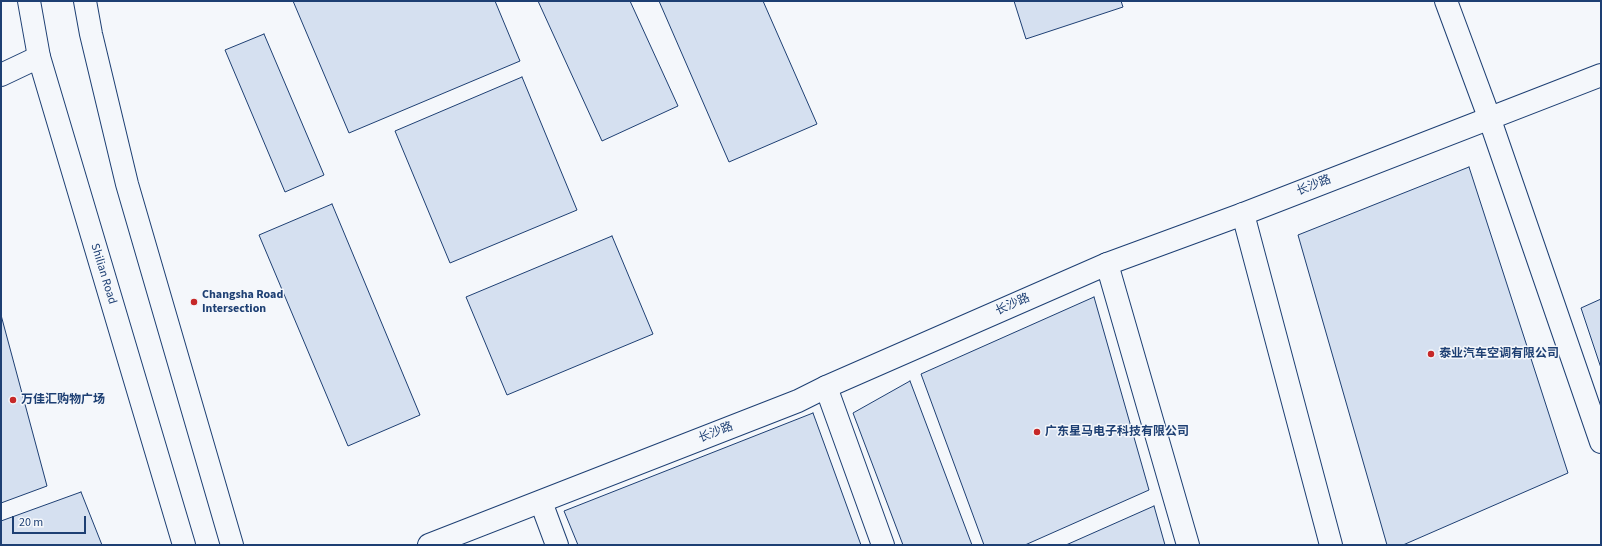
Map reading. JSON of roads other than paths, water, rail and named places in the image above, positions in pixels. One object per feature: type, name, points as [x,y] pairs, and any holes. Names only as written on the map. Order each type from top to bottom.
[{"type":"street","name":"Shilian Road","points":[[30,1],[39,57],[184,545]]},
{"type":"street","points":[[85,1],[91,34],[127,184],[232,545]]},
{"type":"street","points":[[1446,1],[1489,117],[1601,442]]},
{"type":"street","points":[[1,75],[39,57]]},
{"type":"street","name":"长沙路","points":[[430,545],[798,401],[826,387],[1107,264],[1243,214],[1489,117],[1601,75]]},
{"type":"street","points":[[1243,214],[1331,545]]},
{"type":"street","points":[[1107,264],[1188,545]]},
{"type":"street","points":[[826,387],[883,545]]},
{"type":"street","points":[[541,502],[557,545]]},
{"type":"place","name":"Changsha Road Intersection","points":[[194,302]]},
{"type":"place","name":"泰业汽车空调有限公司","points":[[1431,354]]},
{"type":"place","name":"万佳汇购物广场","points":[[13,400]]},
{"type":"place","name":"广东星马电子科技有限公司","points":[[1037,432]]}]
